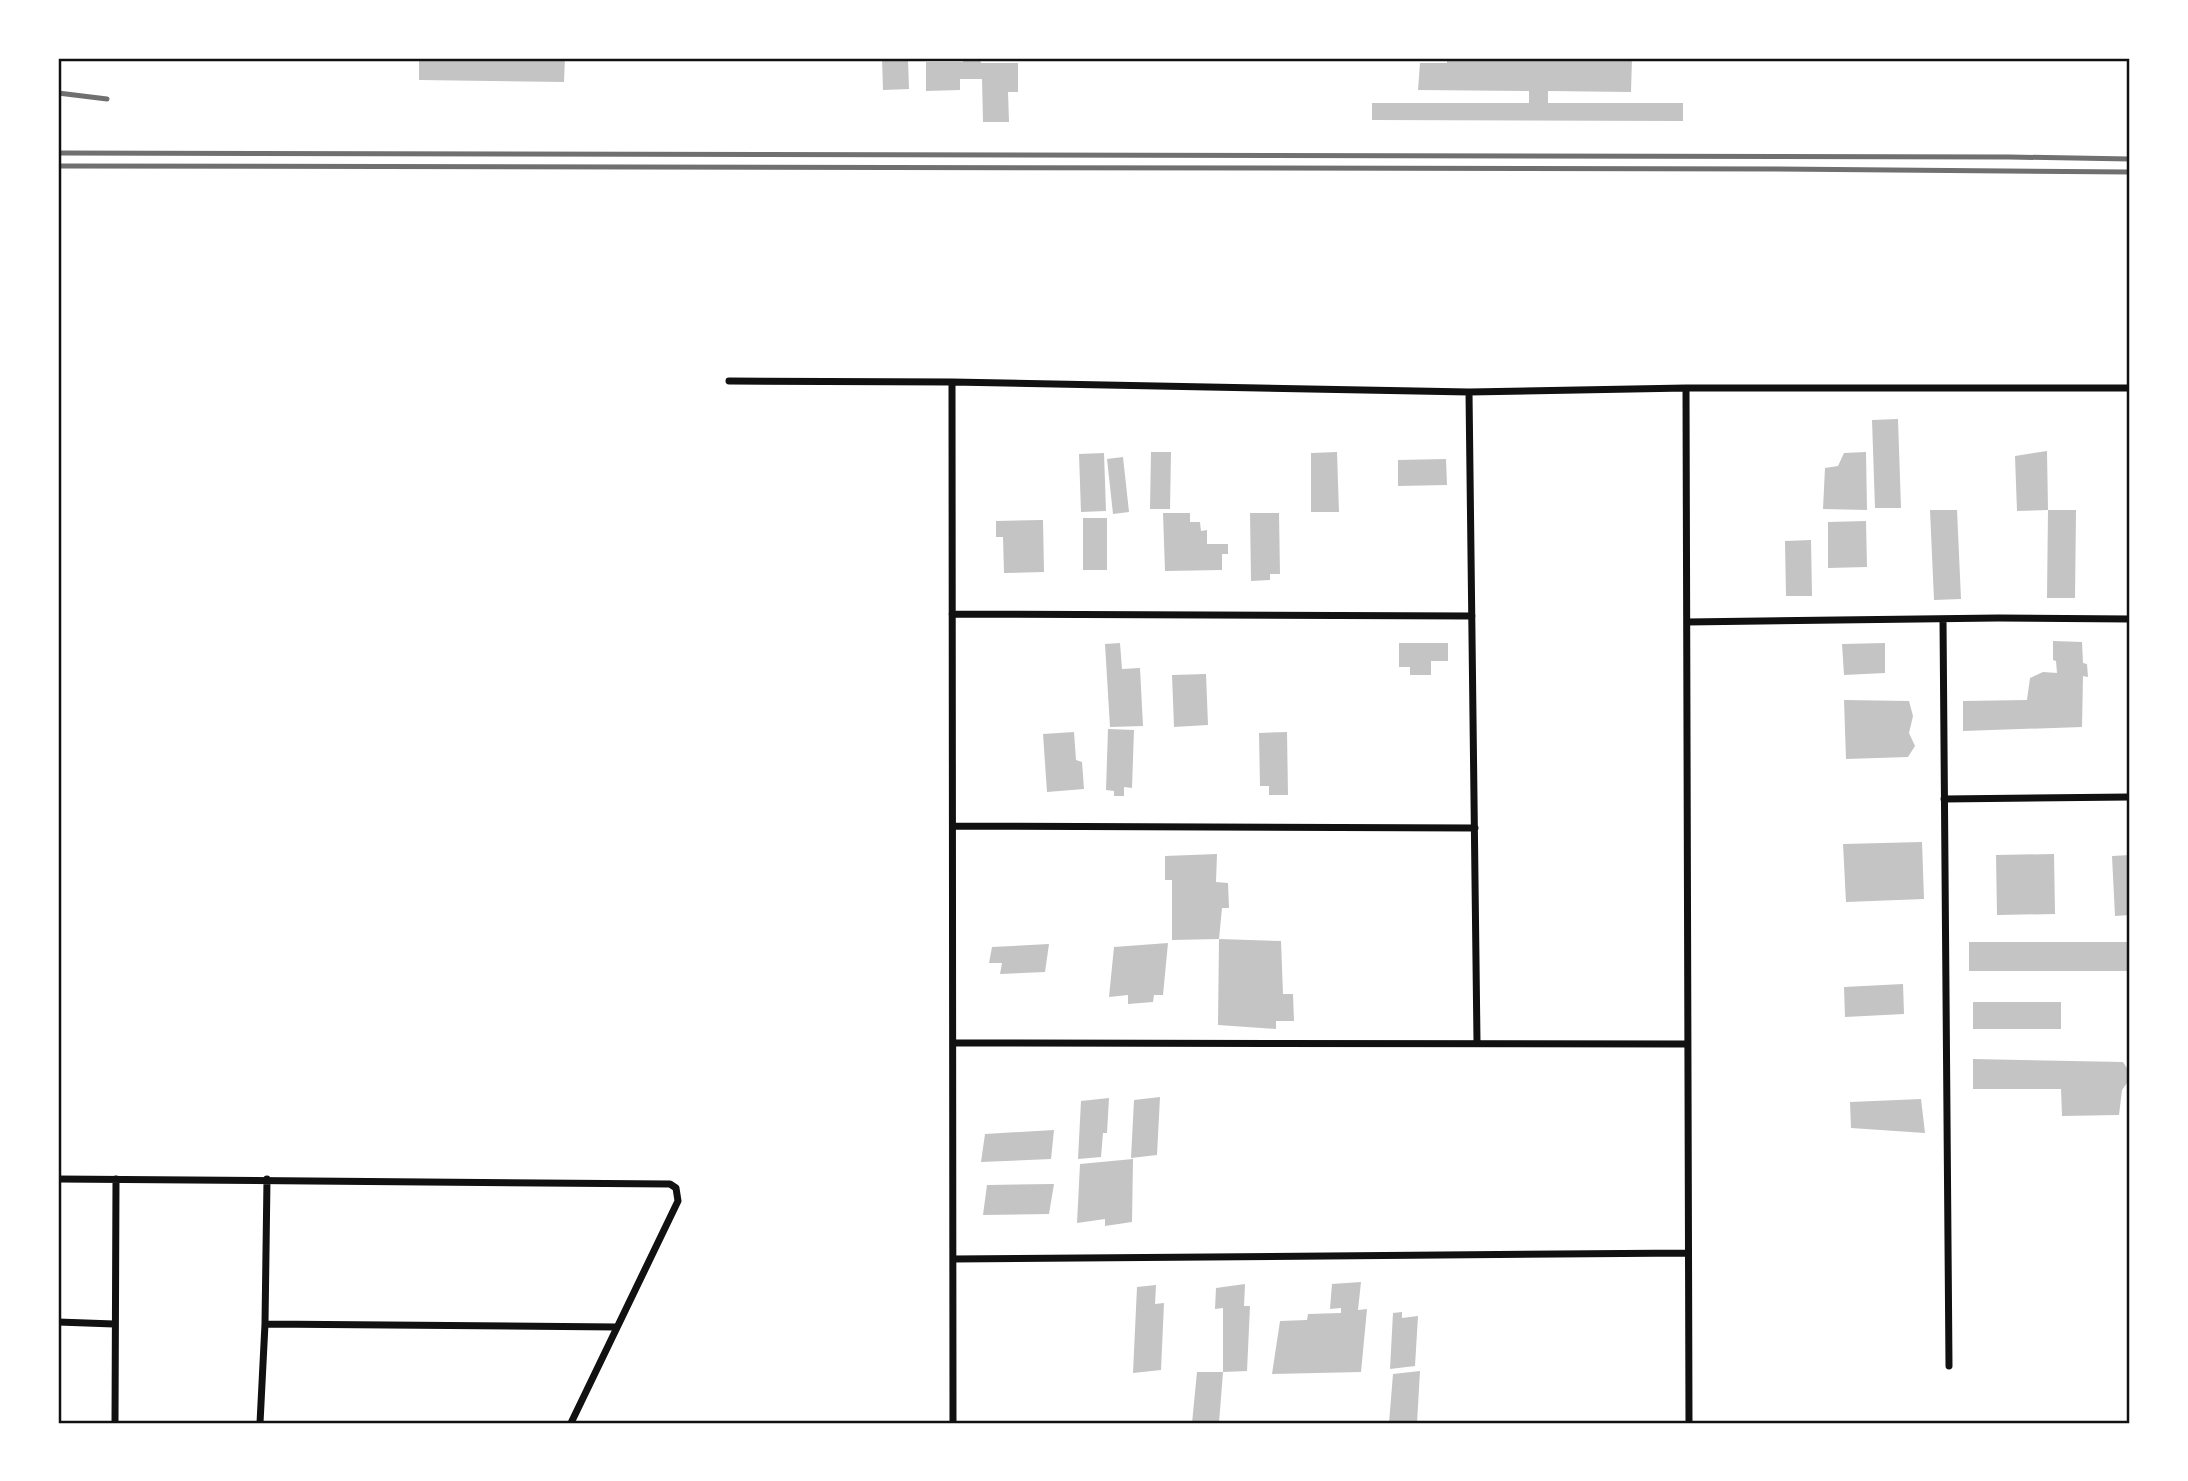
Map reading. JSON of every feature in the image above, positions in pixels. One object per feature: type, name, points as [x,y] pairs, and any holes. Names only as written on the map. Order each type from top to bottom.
[{"type":"street","points":[[729,381],[952,382],[1469,392],[1686,387],[2130,388]]},
{"type":"street","points":[[952,382],[953,1423]]},
{"type":"street","points":[[1686,387],[1689,1423]]},
{"type":"street","points":[[1469,392],[1477,1042]]},
{"type":"street","points":[[952,614],[1472,616]]},
{"type":"street","points":[[1943,619],[1949,1366]]},
{"type":"street","points":[[1687,622],[2130,619]]},
{"type":"street","points":[[1944,799],[2130,797]]},
{"type":"street","points":[[953,826],[1475,828]]},
{"type":"street","points":[[953,1043],[1688,1044]]},
{"type":"street","points":[[58,1179],[670,1184],[676,1188],[678,1201],[571,1423]]},
{"type":"street","points":[[260,1423],[265,1324],[267,1179]]},
{"type":"street","points":[[114,1423],[116,1180]]},
{"type":"street","points":[[953,1259],[1688,1254]]},
{"type":"street","points":[[58,1322],[114,1324]]},
{"type":"street","points":[[265,1324],[617,1327]]},
{"type":"building","points":[[419,58],[565,58],[564,82],[419,80]]},
{"type":"building","points":[[882,58],[908,58],[909,89],[883,90]]},
{"type":"building","points":[[963,58],[980,58],[981,63],[1018,63],[1018,92],[1008,92],[1009,122],[983,122],[982,79],[960,79],[960,90],[926,91],[926,62],[963,62]]},
{"type":"building","points":[[1447,58],[1632,58],[1631,92],[1548,91],[1548,103],[1683,103],[1683,121],[1372,120],[1372,103],[1529,103],[1529,91],[1418,90],[1420,63],[1447,63]]},
{"type":"building","points":[[1898,419],[1901,508],[1875,508],[1872,420]]},
{"type":"building","points":[[2047,451],[2048,510],[2017,511],[2015,456]]},
{"type":"building","points":[[1151,452],[1171,452],[1170,509],[1150,509]]},
{"type":"building","points":[[1337,452],[1339,512],[1311,512],[1311,453]]},
{"type":"building","points":[[1866,452],[1867,510],[1823,509],[1825,468],[1838,466],[1844,453]]},
{"type":"building","points":[[1104,453],[1106,511],[1081,512],[1079,454]]},
{"type":"building","points":[[1123,457],[1129,512],[1113,514],[1107,459]]},
{"type":"building","points":[[1446,459],[1447,485],[1398,486],[1398,460]]},
{"type":"building","points":[[1930,510],[1957,510],[1961,599],[1934,600]]},
{"type":"building","points":[[2048,510],[2076,510],[2075,598],[2047,598]]},
{"type":"building","points":[[1163,513],[1190,513],[1190,522],[1200,522],[1201,531],[1207,530],[1207,544],[1228,544],[1228,554],[1222,554],[1222,570],[1165,571]]},
{"type":"building","points":[[1250,513],[1279,513],[1280,574],[1270,574],[1270,580],[1251,581]]},
{"type":"building","points":[[1083,518],[1107,518],[1107,570],[1083,570]]},
{"type":"building","points":[[1043,520],[1044,572],[1004,573],[1003,537],[996,537],[996,521]]},
{"type":"building","points":[[1866,521],[1867,567],[1828,568],[1828,522]]},
{"type":"building","points":[[1811,540],[1812,596],[1786,596],[1785,541]]},
{"type":"building","points":[[2053,641],[2082,642],[2083,663],[2087,664],[2088,677],[2083,676],[2082,727],[1963,731],[1963,701],[2027,700],[2030,678],[2043,672],[2057,673],[2056,661],[2053,660]]},
{"type":"building","points":[[1120,643],[1122,669],[1140,668],[1143,726],[1110,727],[1105,644]]},
{"type":"building","points":[[1399,643],[1448,643],[1448,661],[1431,661],[1431,675],[1410,675],[1410,667],[1399,667]]},
{"type":"building","points":[[1885,643],[1885,673],[1844,675],[1842,644]]},
{"type":"building","points":[[1206,674],[1208,725],[1174,727],[1172,675]]},
{"type":"building","points":[[1844,700],[1909,701],[1913,716],[1909,733],[1915,746],[1908,757],[1846,759]]},
{"type":"building","points":[[1108,729],[1134,730],[1132,788],[1124,787],[1124,796],[1114,796],[1114,791],[1106,790]]},
{"type":"building","points":[[1074,732],[1076,760],[1082,762],[1084,789],[1047,792],[1043,734]]},
{"type":"building","points":[[1287,732],[1288,795],[1269,795],[1269,786],[1260,786],[1259,733]]},
{"type":"building","points":[[1922,842],[1924,899],[1846,902],[1843,844]]},
{"type":"building","points":[[1217,854],[1216,882],[1228,883],[1229,908],[1222,908],[1219,939],[1172,940],[1172,880],[1165,880],[1165,856]]},
{"type":"building","points":[[2054,854],[2055,914],[1997,915],[1996,855]]},
{"type":"building","points":[[2130,855],[2130,915],[2115,916],[2112,856]]},
{"type":"building","points":[[1219,939],[1281,941],[1283,994],[1293,994],[1294,1021],[1276,1021],[1276,1029],[1218,1025]]},
{"type":"building","points":[[1969,942],[2130,942],[2130,971],[1969,971]]},
{"type":"building","points":[[1168,943],[1163,995],[1154,995],[1153,1002],[1128,1004],[1128,995],[1109,997],[1114,947]]},
{"type":"building","points":[[1049,944],[1045,972],[1000,974],[1002,963],[989,963],[992,947]]},
{"type":"building","points":[[1903,984],[1904,1014],[1845,1017],[1844,987]]},
{"type":"building","points":[[1973,1002],[2061,1002],[2061,1029],[1973,1029]]},
{"type":"building","points":[[1973,1059],[2123,1062],[2130,1073],[2130,1079],[2122,1090],[2119,1115],[2062,1116],[2061,1089],[1973,1089]]},
{"type":"building","points":[[1160,1097],[1157,1155],[1131,1158],[1134,1100]]},
{"type":"building","points":[[1109,1098],[1107,1133],[1103,1133],[1101,1157],[1078,1159],[1081,1101]]},
{"type":"building","points":[[1921,1099],[1925,1133],[1851,1128],[1850,1102]]},
{"type":"building","points":[[1054,1130],[1051,1159],[981,1162],[985,1134]]},
{"type":"building","points":[[1133,1159],[1132,1222],[1105,1226],[1105,1219],[1077,1223],[1080,1164]]},
{"type":"building","points":[[1054,1184],[1049,1214],[983,1215],[987,1185]]},
{"type":"building","points":[[1361,1282],[1358,1310],[1367,1309],[1361,1372],[1272,1374],[1280,1321],[1307,1320],[1308,1314],[1341,1313],[1341,1308],[1330,1309],[1332,1284]]},
{"type":"building","points":[[1245,1284],[1244,1306],[1250,1306],[1247,1371],[1223,1372],[1223,1308],[1215,1309],[1216,1288]]},
{"type":"building","points":[[1156,1285],[1155,1304],[1164,1303],[1161,1370],[1133,1373],[1137,1287]]},
{"type":"building","points":[[1402,1312],[1402,1318],[1418,1316],[1415,1366],[1390,1369],[1393,1313]]},
{"type":"building","points":[[1420,1371],[1417,1423],[1389,1423],[1393,1374]]},
{"type":"building","points":[[1197,1372],[1223,1372],[1219,1423],[1192,1423]]},
{"type":"railway","points":[[58,93],[107,99]]},
{"type":"railway","points":[[58,153],[2130,159]]},
{"type":"railway","points":[[58,166],[2130,172]]}]
